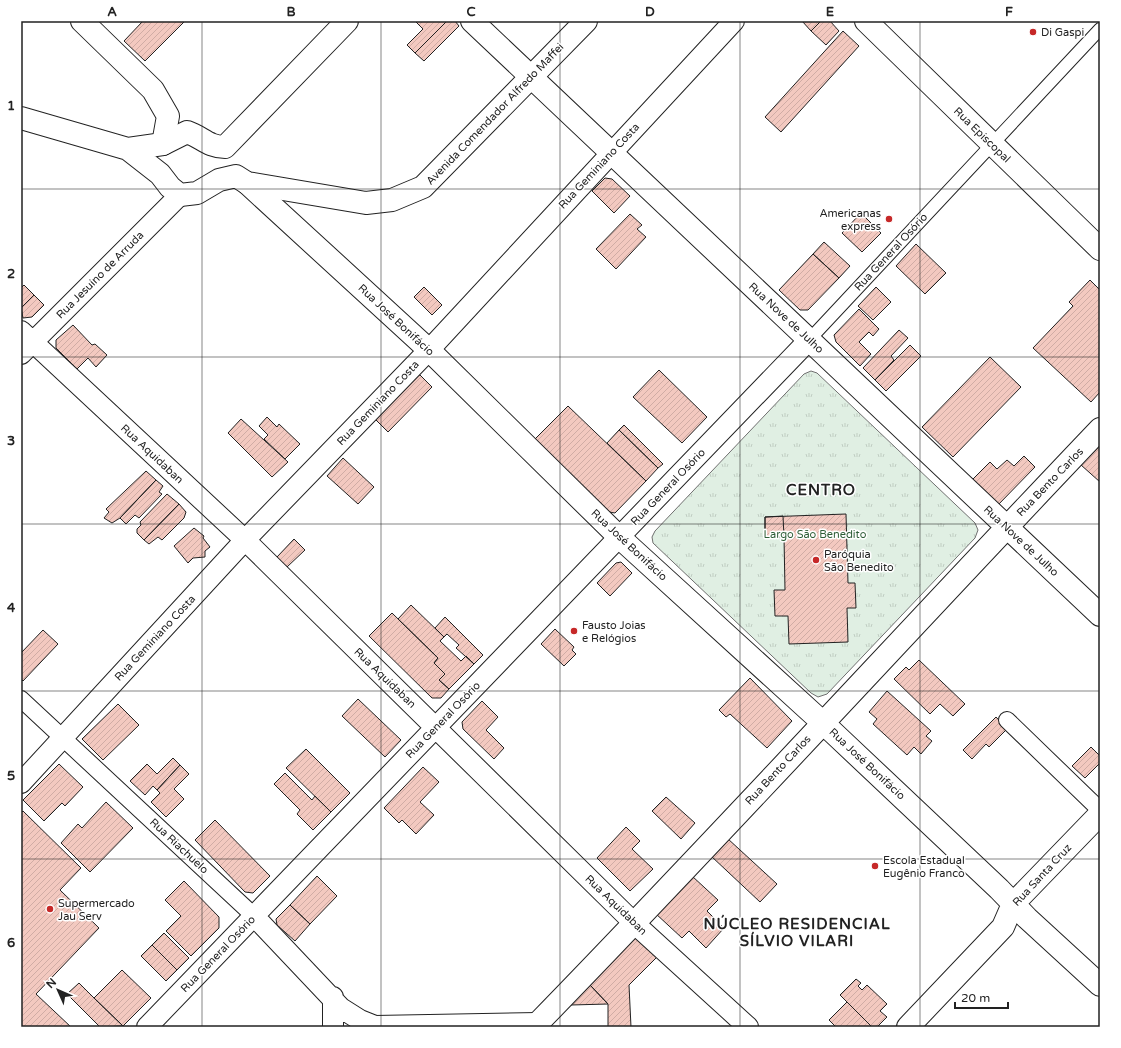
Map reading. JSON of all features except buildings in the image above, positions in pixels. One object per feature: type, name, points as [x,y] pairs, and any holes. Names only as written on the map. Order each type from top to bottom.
[{"type":"main road","points":[[82,21],[153,90],[168,116],[163,144],[156,157],[155,164],[160,174],[170,187],[180,195]]},
{"type":"main road","points":[[128,149],[163,144],[187,132],[196,135],[215,147],[225,147],[347,21]]},
{"type":"main road","name":"Rua Nove de Julho","points":[[472,21],[1100,615]]},
{"type":"main road","name":"Avenida Comendador Alfredo Maffei","points":[[180,195],[197,193],[219,180],[236,176],[247,183],[366,203],[392,200],[423,188],[586,21]]},
{"type":"main road","name":"Rua Episcopal","points":[[866,21],[1100,249]]},
{"type":"main road","points":[[21,118],[128,149],[160,174]]},
{"type":"main road","name":"Rua José Bonifácio","points":[[247,183],[429,350],[619,537],[822,722],[1100,985]]},
{"type":"main road","name":"Rua Bento Carlos","points":[[538,1025],[635,924],[822,722],[1100,429]]},
{"type":"main road","name":"Rua Santa Cruz","points":[[908,1027],[1003,927],[1013,904],[1100,814]]},
{"type":"street","name":"Rua Geminiano Costa","points":[[21,783],[245,540],[429,350],[734,21]]},
{"type":"street","name":"Rua General Osório","points":[[147,1027],[809,340],[1100,29]]},
{"type":"street","name":"Rua Jesuíno de Arruda","points":[[25,342],[180,195]]},
{"type":"street","name":"Rua Aquidaban","points":[[25,342],[245,540],[635,924],[748,1027]]},
{"type":"street","name":"Rua Riachuelo","points":[[21,699],[254,916],[333,997],[341,1008],[360,1020],[376,1026]]},
{"type":"street","points":[[1007,720],[1100,810]]},
{"type":"street","points":[[333,997],[333,1027]]},
{"type":"street","points":[[376,1026],[538,1025]]},
{"type":"green space","name":"Largo São Benedito","points":[[811,371],[817,373],[975,523],[978,530],[975,538],[827,694],[818,697],[811,693],[653,543],[652,537],[655,531],[804,374]]},
{"type":"place","name":"Di Gaspi","points":[[1033,32]]},
{"type":"place","name":"Americanas express","points":[[889,219]]},
{"type":"place","name":"Paróquia São Benedito","points":[[816,560]]},
{"type":"place","name":"Fausto Joias e Relógios","points":[[574,631]]},
{"type":"place","name":"Escola Estadual Eugênio Franco","points":[[875,866]]},
{"type":"place","name":"Supermercado Jau Serv","points":[[50,909]]},
{"type":"district","name":"CENTRO","points":[[821,490]]},
{"type":"district","name":"NÚCLEO RESIDENCIAL SÍLVIO VILARI","points":[[797,932]]}]
